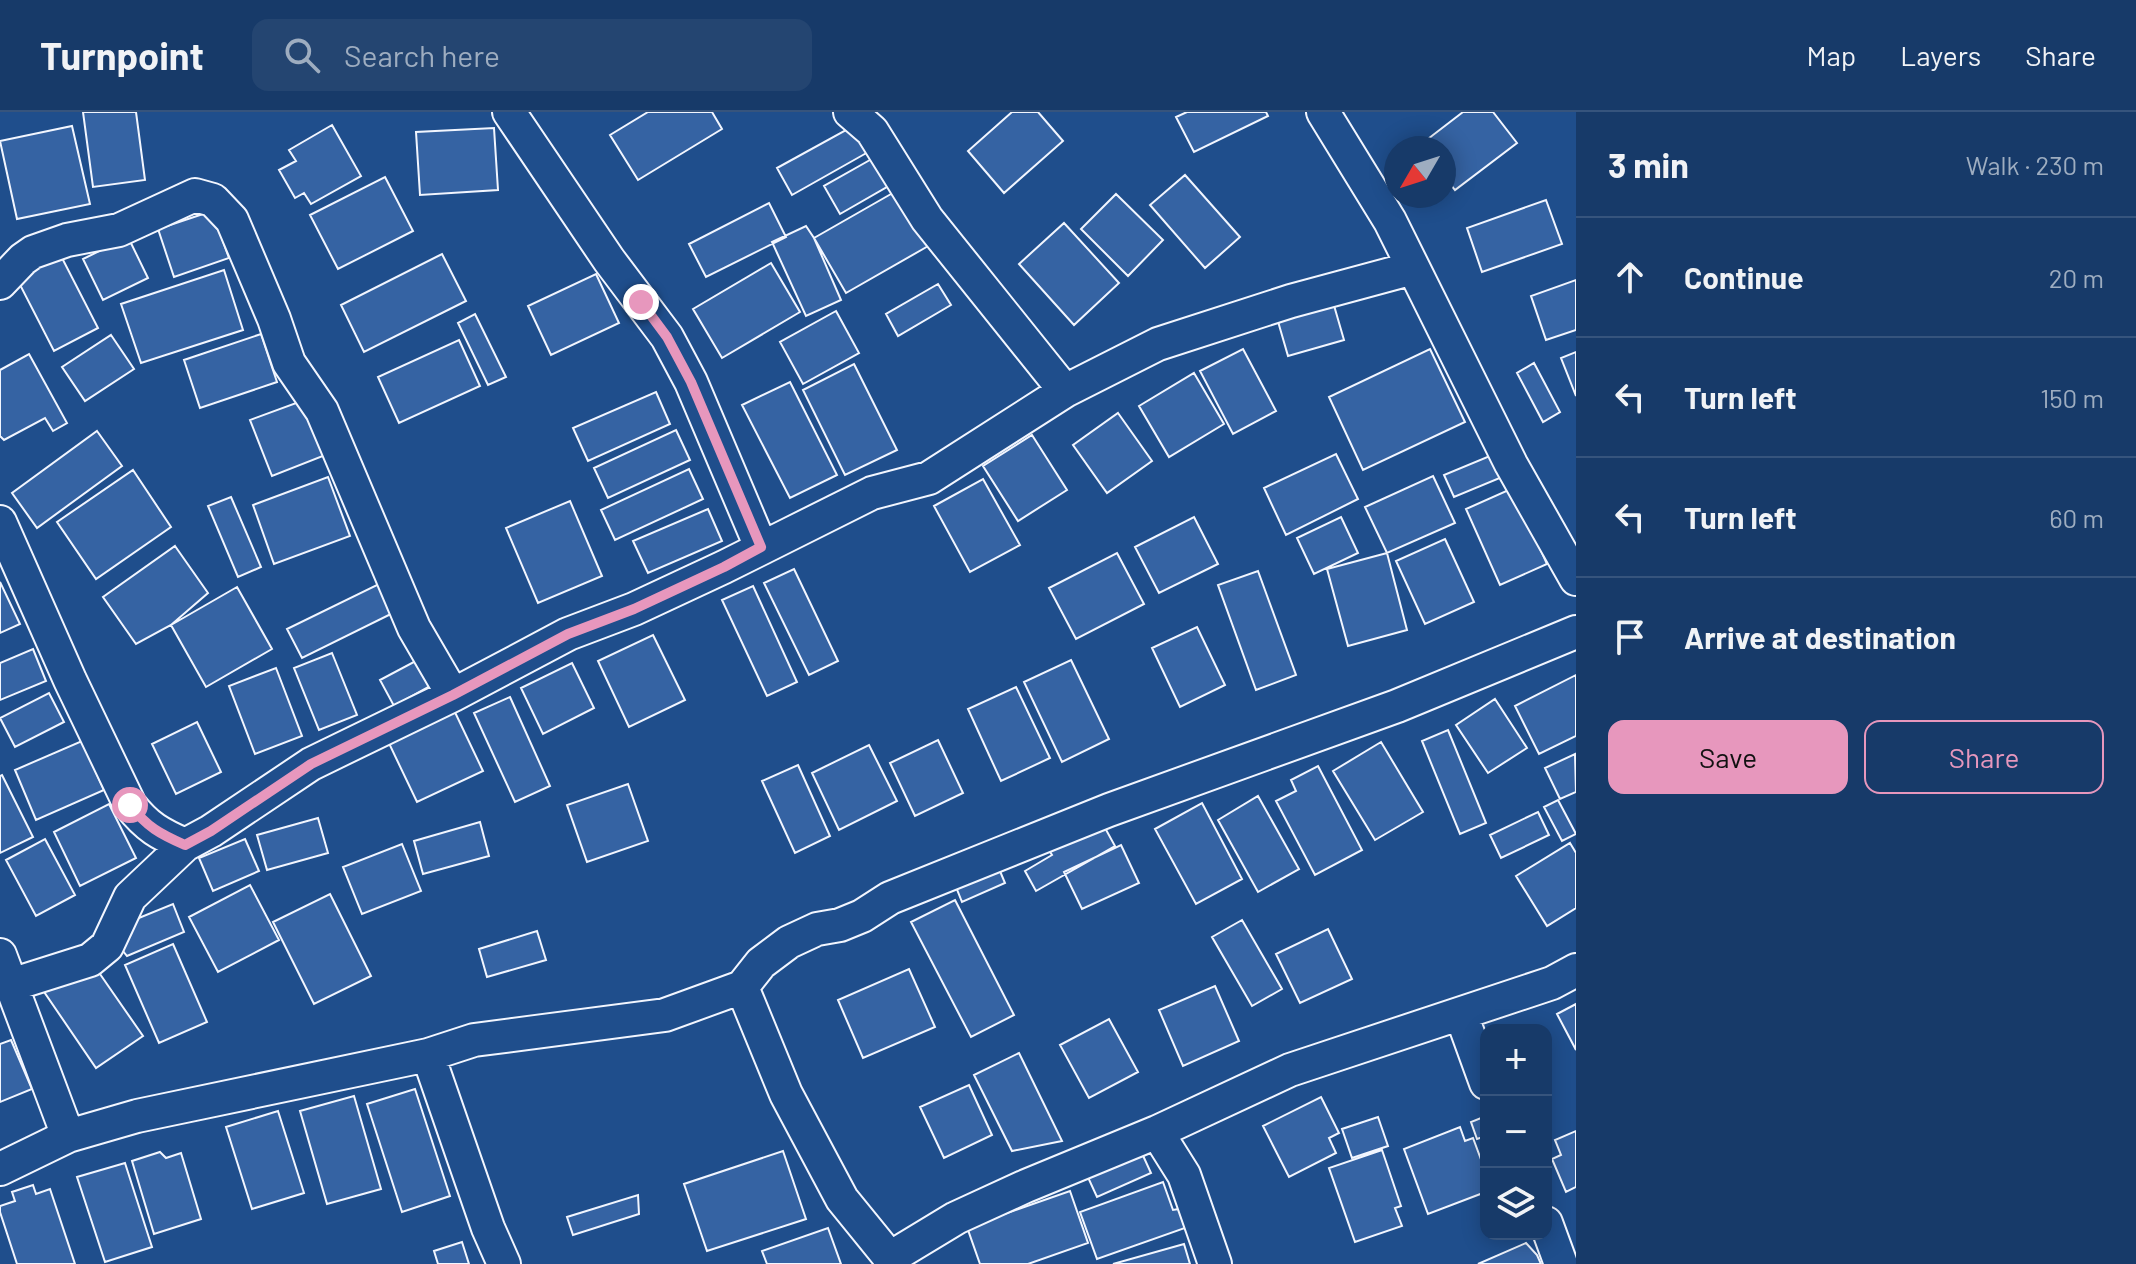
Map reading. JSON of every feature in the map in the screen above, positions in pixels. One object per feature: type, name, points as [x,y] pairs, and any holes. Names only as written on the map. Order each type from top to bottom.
[{"type":"street","points":[[509,112],[609,260],[667,337],[691,382],[761,547]]},
{"type":"street","points":[[850,112],[872,131],[927,219],[1065,391]]},
{"type":"street","points":[[1323,112],[1390,221],[1511,464],[1576,579]]},
{"type":"street","points":[[0,283],[33,252],[67,240],[119,230],[195,195],[213,200],[232,220],[289,363],[322,411],[414,628],[453,695]]},
{"type":"street","points":[[11,985],[90,960],[107,946],[130,897],[185,845],[311,764],[453,695],[568,634],[634,609],[872,493],[929,478],[1065,391],[1158,344],[1291,301],[1413,268]]},
{"type":"street","points":[[0,522],[130,805],[156,833],[185,845]]},
{"type":"street","points":[[0,1169],[68,1136],[137,1116],[428,1055],[474,1040],[665,1015],[742,987],[761,963],[789,942],[817,929],[840,925],[862,916],[890,898],[1109,810],[1397,706],[1576,632]]},
{"type":"street","points":[[0,955],[68,1136]]},
{"type":"street","points":[[742,987],[786,1094],[842,1199],[891,1261],[956,1218],[1157,1132],[1290,1070],[1552,983],[1576,970]]},
{"type":"street","points":[[1461,1014],[1480,1066]]},
{"type":"street","points":[[428,1055],[488,1228],[504,1264]]},
{"type":"street","points":[[1157,1132],[1184,1175],[1215,1264]]},
{"type":"street","points":[[1552,1239],[1561,1264]]},
{"type":"building","points":[[83,112],[136,112],[145,180],[93,187]]},
{"type":"building","points":[[648,112],[712,112],[722,129],[638,180],[610,135]]},
{"type":"building","points":[[1012,112],[1038,112],[1063,141],[1004,193],[968,151]]},
{"type":"building","points":[[1187,112],[1266,112],[1268,116],[1194,152],[1176,117]]},
{"type":"building","points":[[1463,112],[1493,112],[1517,143],[1456,189],[1456,136],[1432,136]]},
{"type":"building","points":[[332,125],[361,176],[311,204],[304,193],[295,198],[279,170],[296,161],[289,150]]},
{"type":"building","points":[[855,125],[870,151],[792,195],[777,168]]},
{"type":"building","points":[[72,126],[90,204],[17,219],[0,141]]},
{"type":"building","points":[[494,128],[498,190],[420,195],[416,132]]},
{"type":"building","points":[[877,156],[892,184],[840,214],[824,186]]},
{"type":"building","points":[[1185,175],[1240,237],[1205,268],[1150,205]]},
{"type":"building","points":[[385,177],[413,231],[338,269],[310,215]]},
{"type":"building","points":[[898,190],[930,245],[846,293],[814,238]]},
{"type":"building","points":[[1116,194],[1163,240],[1128,276],[1081,229]]},
{"type":"building","points":[[1546,200],[1562,244],[1482,272],[1467,228]]},
{"type":"building","points":[[769,203],[786,237],[706,277],[689,244]]},
{"type":"building","points":[[212,211],[229,258],[174,277],[158,229]]},
{"type":"building","points":[[1064,223],[1119,283],[1074,325],[1019,264]]},
{"type":"building","points":[[806,226],[841,300],[806,316],[772,242]]},
{"type":"building","points":[[128,237],[148,278],[103,300],[83,259]]},
{"type":"building","points":[[60,254],[98,328],[54,351],[16,277]]},
{"type":"building","points":[[442,254],[466,301],[364,352],[341,305]]},
{"type":"building","points":[[771,263],[800,312],[722,358],[693,309]]},
{"type":"building","points":[[224,270],[243,330],[141,363],[121,304]]},
{"type":"building","points":[[596,274],[619,323],[551,355],[528,306]]},
{"type":"building","points":[[1576,280],[1576,330],[1546,340],[1531,296]]},
{"type":"building","points":[[938,284],[951,305],[898,336],[886,314]]},
{"type":"building","points":[[1333,302],[1344,340],[1288,356],[1277,318]]},
{"type":"building","points":[[836,311],[859,353],[803,384],[780,342]]},
{"type":"building","points":[[475,314],[506,377],[488,385],[458,323]]},
{"type":"building","points":[[261,334],[277,382],[200,408],[184,360]]},
{"type":"building","points":[[111,335],[134,369],[85,401],[62,367]]},
{"type":"building","points":[[459,340],[480,386],[399,423],[378,377]]},
{"type":"building","points":[[1243,349],[1276,411],[1233,434],[1200,371]]},
{"type":"building","points":[[1430,349],[1465,422],[1363,470],[1329,397]]},
{"type":"building","points":[[1576,352],[1576,396],[1561,358]]},
{"type":"building","points":[[29,354],[67,423],[53,431],[45,418],[4,440],[0,436],[0,370]]},
{"type":"building","points":[[1534,363],[1560,412],[1543,422],[1517,373]]},
{"type":"building","points":[[854,364],[897,450],[845,475],[803,390]]},
{"type":"building","points":[[1194,373],[1224,424],[1169,457],[1139,406]]},
{"type":"building","points":[[790,382],[837,475],[790,498],[742,405]]},
{"type":"building","points":[[656,392],[670,424],[588,461],[573,428]]},
{"type":"building","points":[[307,399],[328,454],[272,476],[250,420]]},
{"type":"building","points":[[1118,413],[1152,461],[1107,493],[1073,445]]},
{"type":"building","points":[[676,430],[690,460],[608,498],[594,468]]},
{"type":"building","points":[[97,431],[122,466],[37,528],[12,493]]},
{"type":"building","points":[[1032,435],[1067,490],[1018,521],[983,466]]},
{"type":"building","points":[[1497,453],[1507,475],[1454,497],[1444,475]]},
{"type":"building","points":[[1336,454],[1358,499],[1286,535],[1264,488]]},
{"type":"building","points":[[689,469],[703,499],[615,540],[601,510]]},
{"type":"building","points":[[133,470],[171,527],[96,579],[57,522]]},
{"type":"building","points":[[1433,476],[1455,523],[1387,553],[1365,507]]},
{"type":"building","points":[[328,477],[350,536],[274,564],[253,505]]},
{"type":"building","points":[[983,479],[1020,545],[970,572],[934,506]]},
{"type":"building","points":[[1513,488],[1547,564],[1500,585],[1466,509]]},
{"type":"building","points":[[231,497],[261,567],[238,577],[208,506]]},
{"type":"building","points":[[570,501],[602,576],[538,603],[506,528]]},
{"type":"building","points":[[708,509],[722,541],[648,573],[633,541]]},
{"type":"building","points":[[1194,517],[1218,564],[1159,593],[1135,547]]},
{"type":"building","points":[[1341,517],[1358,553],[1314,574],[1297,538]]},
{"type":"building","points":[[1445,539],[1474,602],[1425,624],[1396,561]]},
{"type":"building","points":[[175,546],[208,593],[171,625],[136,644],[103,597]]},
{"type":"building","points":[[1117,553],[1144,604],[1076,639],[1049,588]]},
{"type":"building","points":[[1387,553],[1407,630],[1348,646],[1327,569]]},
{"type":"building","points":[[794,569],[838,661],[809,675],[764,583]]},
{"type":"building","points":[[1258,571],[1296,675],[1256,690],[1218,585]]},
{"type":"building","points":[[0,582],[20,624],[0,633]]},
{"type":"building","points":[[383,582],[397,611],[302,658],[287,629]]},
{"type":"building","points":[[753,586],[797,682],[767,696],[722,600]]},
{"type":"building","points":[[237,587],[272,649],[206,687],[171,625]]},
{"type":"building","points":[[1197,627],[1225,685],[1180,707],[1152,648]]},
{"type":"building","points":[[653,635],[685,700],[629,727],[598,661]]},
{"type":"building","points":[[440,648],[454,673],[394,706],[380,680]]},
{"type":"building","points":[[33,649],[46,681],[0,700],[0,663]]},
{"type":"building","points":[[332,653],[357,715],[319,730],[294,668]]},
{"type":"building","points":[[1071,660],[1109,739],[1062,762],[1024,682]]},
{"type":"building","points":[[572,663],[594,708],[543,734],[521,688]]},
{"type":"building","points":[[276,668],[302,736],[255,754],[229,686]]},
{"type":"building","points":[[1576,675],[1576,736],[1539,754],[1515,706]]},
{"type":"building","points":[[1016,687],[1050,758],[1001,781],[968,709]]},
{"type":"building","points":[[49,693],[64,722],[15,747],[0,718]]},
{"type":"building","points":[[510,697],[550,786],[515,802],[474,713]]},
{"type":"building","points":[[1495,699],[1527,748],[1488,773],[1456,725]]},
{"type":"building","points":[[452,706],[483,771],[417,802],[386,737]]},
{"type":"building","points":[[197,722],[221,772],[176,794],[152,744]]},
{"type":"building","points":[[1448,730],[1486,823],[1460,834],[1422,741]]},
{"type":"building","points":[[938,740],[963,793],[915,816],[890,763]]},
{"type":"building","points":[[82,741],[104,790],[36,820],[15,770]]},
{"type":"building","points":[[1381,742],[1423,812],[1375,840],[1333,771]]},
{"type":"building","points":[[869,745],[897,801],[839,830],[812,773]]},
{"type":"building","points":[[1575,754],[1576,792],[1560,799],[1545,768]]},
{"type":"building","points":[[798,765],[830,836],[795,853],[762,781]]},
{"type":"building","points":[[1318,766],[1362,850],[1315,875],[1276,801],[1296,791],[1291,780]]},
{"type":"building","points":[[0,776],[33,837],[0,853]]},
{"type":"building","points":[[628,784],[648,841],[587,862],[567,805]]},
{"type":"building","points":[[1258,796],[1299,869],[1258,892],[1218,820]]},
{"type":"building","points":[[1558,800],[1576,834],[1562,841],[1544,807]]},
{"type":"building","points":[[1202,803],[1242,879],[1196,904],[1155,829]]},
{"type":"building","points":[[109,804],[136,858],[80,886],[54,832]]},
{"type":"building","points":[[1538,812],[1549,835],[1501,858],[1490,835]]},
{"type":"building","points":[[1099,817],[1115,846],[1036,891],[1025,871],[1052,855],[1047,847]]},
{"type":"building","points":[[318,818],[328,853],[267,870],[257,835]]},
{"type":"building","points":[[480,822],[489,856],[423,874],[414,841]]},
{"type":"building","points":[[45,839],[75,895],[36,916],[6,860]]},
{"type":"building","points":[[245,839],[259,871],[213,891],[199,858]]},
{"type":"building","points":[[1570,843],[1576,853],[1576,908],[1547,926],[1516,876]]},
{"type":"building","points":[[402,844],[421,891],[362,914],[343,867]]},
{"type":"building","points":[[1121,845],[1139,883],[1082,909],[1064,872]]},
{"type":"building","points":[[997,864],[1005,883],[962,902],[954,882]]},
{"type":"building","points":[[250,885],[279,940],[218,972],[189,917]]},
{"type":"building","points":[[330,894],[371,976],[314,1004],[273,922]]},
{"type":"building","points":[[955,900],[1014,1015],[971,1037],[911,922]]},
{"type":"building","points":[[173,904],[184,932],[127,956],[107,931]]},
{"type":"building","points":[[1242,920],[1282,989],[1252,1006],[1212,937]]},
{"type":"building","points":[[1328,929],[1352,979],[1300,1003],[1276,954]]},
{"type":"building","points":[[537,931],[546,960],[487,977],[479,949]]},
{"type":"building","points":[[173,944],[207,1022],[159,1043],[125,965]]},
{"type":"building","points":[[84,951],[143,1036],[96,1068],[38,983]]},
{"type":"building","points":[[909,969],[935,1027],[863,1058],[838,1000]]},
{"type":"building","points":[[1215,986],[1239,1041],[1183,1066],[1159,1010]]},
{"type":"building","points":[[1576,1004],[1576,1050],[1557,1014]]},
{"type":"building","points":[[1109,1019],[1138,1072],[1089,1098],[1060,1045]]},
{"type":"building","points":[[11,1040],[32,1089],[0,1102],[0,1044]]},
{"type":"building","points":[[1019,1053],[1062,1141],[1012,1151],[974,1075]]},
{"type":"building","points":[[969,1085],[992,1135],[944,1158],[920,1107]]},
{"type":"building","points":[[415,1089],[450,1196],[402,1212],[367,1104]]},
{"type":"building","points":[[354,1096],[381,1189],[327,1204],[300,1111]]},
{"type":"building","points":[[1321,1097],[1339,1133],[1329,1138],[1336,1153],[1289,1177],[1263,1126]]},
{"type":"building","points":[[278,1111],[304,1193],[252,1209],[226,1127]]},
{"type":"building","points":[[1378,1117],[1388,1146],[1352,1158],[1342,1129]]},
{"type":"building","points":[[1480,1118],[1480,1138],[1477,1139],[1471,1122]]},
{"type":"building","points":[[1460,1127],[1465,1141],[1473,1138],[1480,1157],[1480,1194],[1428,1214],[1404,1149]]},
{"type":"building","points":[[1576,1131],[1576,1187],[1566,1192],[1552,1159],[1561,1155],[1555,1140]]},
{"type":"building","points":[[1140,1149],[1151,1173],[1097,1197],[1086,1173]]},
{"type":"building","points":[[1382,1150],[1401,1206],[1395,1208],[1402,1226],[1355,1242],[1329,1168]]},
{"type":"building","points":[[783,1151],[806,1219],[707,1251],[684,1184]]},
{"type":"building","points":[[160,1152],[166,1158],[181,1153],[201,1219],[154,1234],[132,1161]]},
{"type":"building","points":[[125,1163],[152,1247],[105,1262],[77,1177]]},
{"type":"building","points":[[1163,1182],[1173,1210],[1179,1209],[1185,1228],[1097,1259],[1080,1212]]},
{"type":"building","points":[[33,1185],[36,1194],[50,1189],[75,1264],[17,1264],[0,1206],[15,1201],[12,1192]]},
{"type":"building","points":[[1070,1191],[1088,1243],[1028,1264],[980,1264],[967,1227]]},
{"type":"building","points":[[638,1195],[639,1214],[573,1235],[567,1217]]},
{"type":"building","points":[[828,1228],[841,1264],[767,1264],[762,1251]]},
{"type":"building","points":[[462,1242],[469,1264],[438,1264],[434,1251]]},
{"type":"building","points":[[1526,1243],[1541,1264],[1478,1264]]},
{"type":"building","points":[[1184,1244],[1190,1264],[1113,1264]]},
{"type":"route","points":[[130,805],[156,833],[185,845],[311,764],[453,695],[568,634],[634,609],[761,547],[691,382],[667,337],[641,302]]}]
